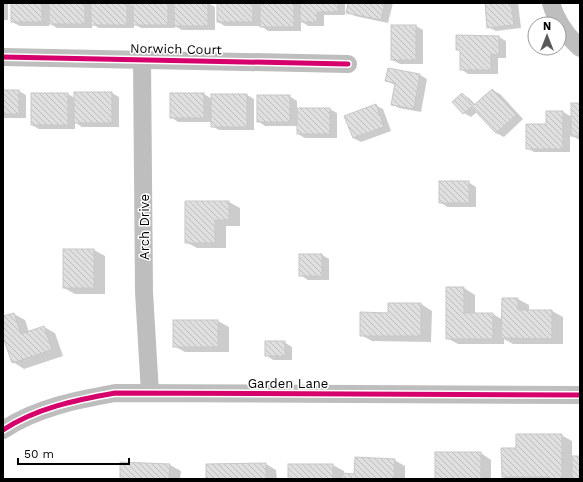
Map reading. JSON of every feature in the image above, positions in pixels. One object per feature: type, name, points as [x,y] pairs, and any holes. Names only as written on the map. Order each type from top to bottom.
[{"type":"street","points":[[551,3],[554,13],[561,26],[570,39],[580,48]]},
{"type":"street","name":"Norwich Court","points":[[3,57],[348,64]]},
{"type":"street","name":"Arch Drive","points":[[142,60],[144,292],[150,393]]},
{"type":"street","name":"Garden Lane","points":[[3,430],[15,422],[45,409],[81,399],[114,393],[580,395]]},
{"type":"building","points":[[11,3],[42,3],[42,22],[11,22]]},
{"type":"building","points":[[49,3],[85,3],[85,24],[49,24]]},
{"type":"building","points":[[91,3],[127,3],[127,25],[91,25]]},
{"type":"building","points":[[133,3],[168,3],[168,25],[133,25]]},
{"type":"building","points":[[174,3],[208,3],[208,26],[174,26]]},
{"type":"building","points":[[217,3],[253,3],[253,22],[217,22]]},
{"type":"building","points":[[260,3],[294,3],[294,27],[260,27]]},
{"type":"building","points":[[300,3],[338,3],[338,12],[317,12],[317,22],[300,22]]},
{"type":"building","points":[[348,3],[385,3],[381,20],[346,13]]},
{"type":"building","points":[[485,3],[511,3],[514,25],[487,28]]},
{"type":"building","points":[[391,25],[416,25],[416,60],[391,60]]},
{"type":"building","points":[[456,35],[499,36],[499,55],[491,54],[491,70],[460,70],[460,50],[456,50]]},
{"type":"building","points":[[388,68],[420,74],[414,109],[391,105],[395,83],[385,81]]},
{"type":"building","points":[[492,89],[516,115],[496,133],[471,107],[463,114],[452,102],[462,93],[474,105]]},
{"type":"building","points":[[3,90],[19,90],[19,114],[3,114]]},
{"type":"building","points":[[74,92],[112,92],[112,123],[74,123]]},
{"type":"building","points":[[31,93],[68,93],[68,125],[31,125]]},
{"type":"building","points":[[170,93],[204,93],[204,118],[170,118]]},
{"type":"building","points":[[211,94],[247,94],[247,127],[211,127]]},
{"type":"building","points":[[257,95],[290,95],[290,122],[257,122]]},
{"type":"building","points":[[571,103],[580,103],[580,136],[571,136]]},
{"type":"building","points":[[376,104],[384,127],[353,138],[344,116]]},
{"type":"building","points":[[297,108],[330,108],[330,134],[297,134]]},
{"type":"building","points":[[546,111],[563,111],[563,149],[526,149],[526,124],[546,124]]},
{"type":"building","points":[[439,181],[469,181],[469,203],[439,203]]},
{"type":"building","points":[[185,201],[229,201],[229,220],[215,220],[215,243],[185,243]]},
{"type":"building","points":[[63,249],[94,249],[94,288],[63,288]]},
{"type":"building","points":[[299,254],[322,254],[322,276],[299,276]]},
{"type":"building","points":[[446,287],[464,287],[464,313],[493,313],[493,339],[446,339]]},
{"type":"building","points":[[502,298],[518,298],[518,310],[552,310],[552,339],[501,338]]},
{"type":"building","points":[[388,303],[421,303],[421,336],[360,336],[360,312],[388,313]]},
{"type":"building","points":[[14,313],[21,334],[44,326],[52,350],[12,363],[3,337],[3,316]]},
{"type":"building","points":[[173,320],[218,320],[218,347],[173,347]]},
{"type":"building","points":[[265,341],[285,341],[285,356],[265,356]]},
{"type":"building","points":[[516,434],[562,434],[562,479],[550,479],[550,477],[502,477],[501,448],[516,448]]},
{"type":"building","points":[[435,452],[481,452],[481,479],[435,479]]},
{"type":"building","points":[[572,456],[580,456],[580,479],[572,479]]},
{"type":"building","points":[[355,457],[395,459],[394,479],[342,479],[342,473],[354,474]]},
{"type":"building","points":[[120,462],[170,464],[169,479],[120,479]]},
{"type":"building","points":[[266,463],[266,479],[206,479],[206,464]]},
{"type":"building","points":[[288,464],[333,464],[333,479],[288,479]]},
{"type":"cycle path","points":[[3,57],[348,64]]},
{"type":"cycle path","points":[[3,430],[16,422],[43,410],[71,402],[115,393],[580,395]]}]
